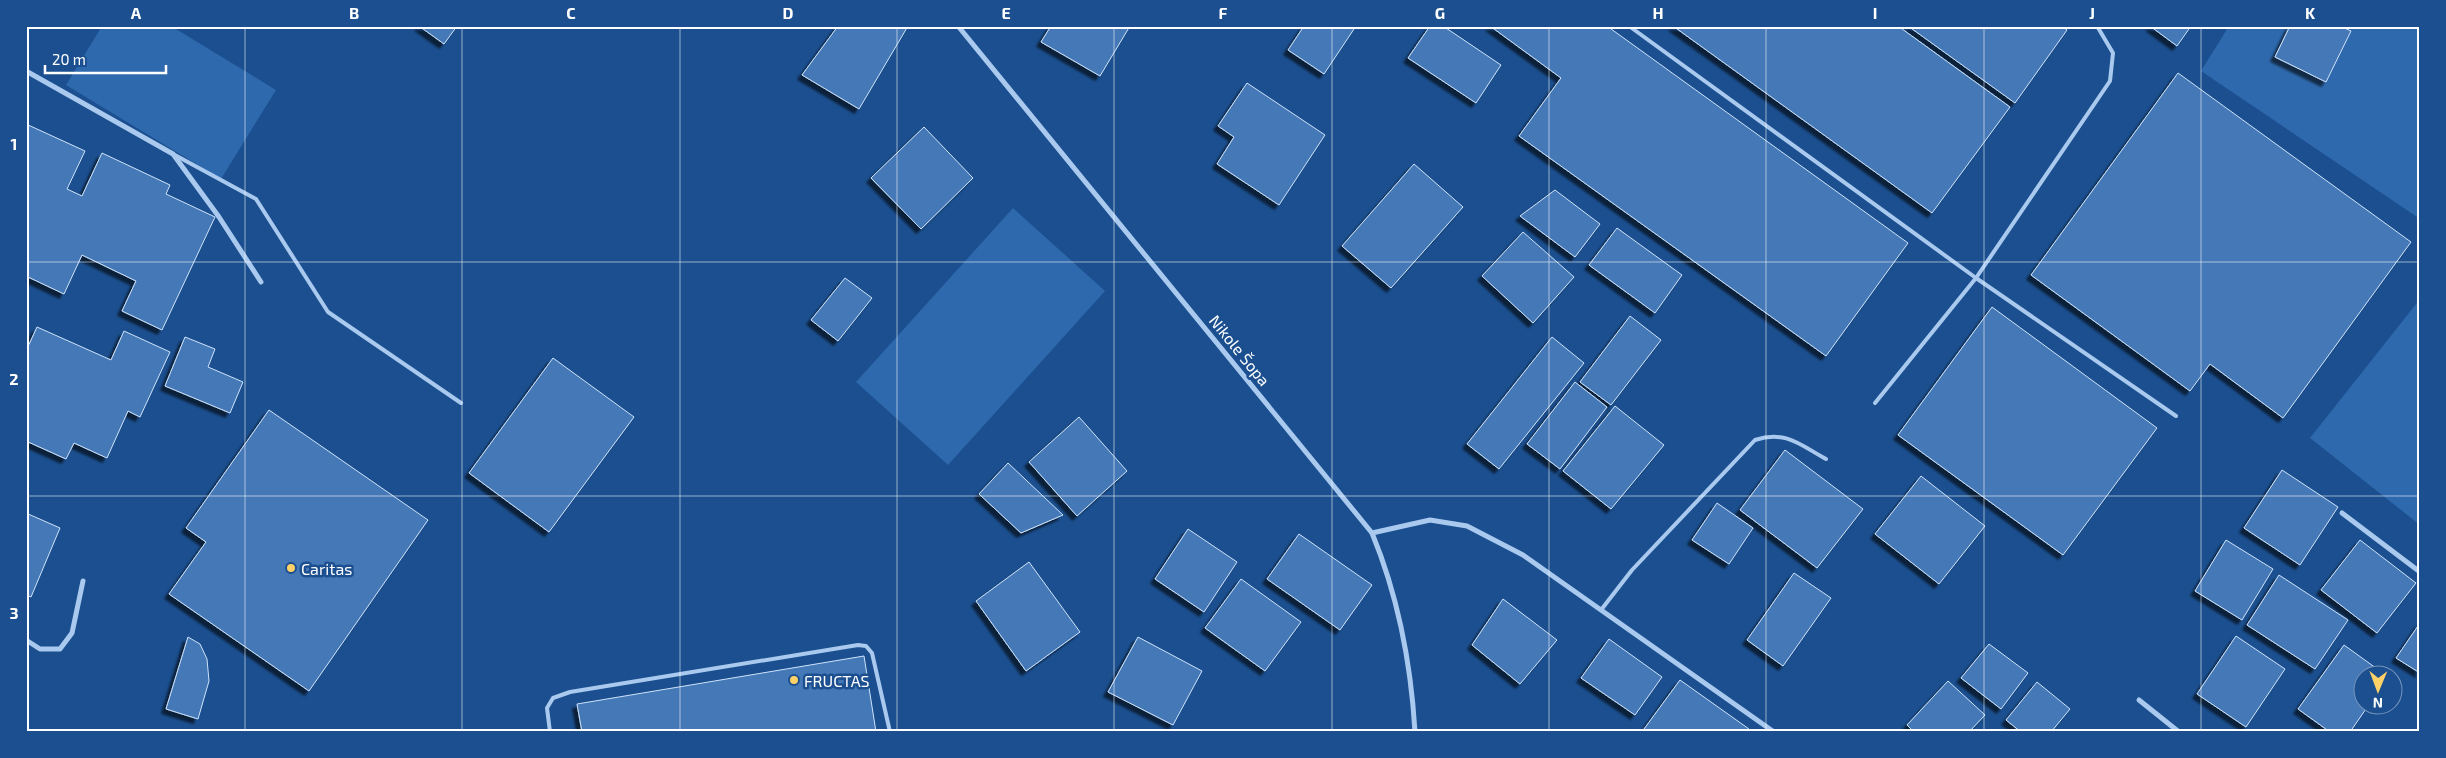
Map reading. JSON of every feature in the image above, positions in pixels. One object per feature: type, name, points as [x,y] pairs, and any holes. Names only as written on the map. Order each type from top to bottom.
[{"type":"street","name":"Nikole Šopa","points":[[958,26],[1372,533],[1385,565],[1402,628],[1413,706],[1414,732]]},
{"type":"street","points":[[26,71],[173,154],[219,217],[260,282]]},
{"type":"street","points":[[2342,513],[2420,572]]},
{"type":"street","points":[[1372,533],[1430,520],[1467,526],[1523,555],[1774,732]]},
{"type":"street","points":[[26,640],[40,649],[60,649],[72,633],[83,581]]},
{"type":"street","points":[[2139,700],[2179,732]]},
{"type":"lane","points":[[1629,26],[1976,278],[2176,416]]},
{"type":"lane","points":[[1875,403],[1976,278],[2110,81],[2113,53],[2097,26]]},
{"type":"lane","points":[[173,154],[256,199],[328,312],[461,403]]},
{"type":"lane","points":[[1600,610],[1632,570],[1755,440],[1766,436],[1784,436],[1826,459]]},
{"type":"lane","points":[[550,732],[547,708],[553,698],[570,692],[858,645],[866,646],[872,653],[890,732]]},
{"type":"shaded area","points":[[102,26],[171,26],[276,90],[221,179],[66,85]]},
{"type":"shaded area","points":[[2229,26],[2420,26],[2420,219],[2201,71]]},
{"type":"shaded area","points":[[1013,208],[1105,291],[948,465],[856,382]]},
{"type":"shaded area","points":[[2420,299],[2420,525],[2310,438]]},
{"type":"building","points":[[419,26],[457,26],[444,44]]},
{"type":"building","points":[[838,26],[908,26],[859,109],[802,75]]},
{"type":"building","points":[[1051,26],[1130,26],[1100,76],[1041,42]]},
{"type":"building","points":[[1304,26],[1356,26],[1324,74],[1288,50]]},
{"type":"building","points":[[1430,26],[1443,26],[1501,65],[1476,103],[1408,58]]},
{"type":"building","points":[[1490,26],[1607,26],[1908,243],[1826,356],[1519,136],[1561,78]]},
{"type":"building","points":[[1673,26],[1898,26],[2010,107],[1932,213]]},
{"type":"building","points":[[1908,26],[2062,26],[2067,30],[2015,103]]},
{"type":"building","points":[[2150,26],[2191,26],[2177,46]]},
{"type":"building","points":[[2290,26],[2340,26],[2351,31],[2326,82],[2275,57]]},
{"type":"building","points":[[2178,73],[2411,242],[2283,418],[2210,364],[2190,391],[2031,275]]},
{"type":"building","points":[[1247,83],[1325,135],[1279,205],[1217,164],[1234,137],[1218,126]]},
{"type":"building","points":[[26,124],[85,151],[67,189],[82,196],[102,153],[170,185],[166,194],[215,217],[162,330],[122,311],[136,281],[82,255],[64,294],[26,276]]},
{"type":"building","points":[[924,127],[973,178],[921,229],[871,178]]},
{"type":"building","points":[[1414,164],[1463,207],[1391,288],[1342,246]]},
{"type":"building","points":[[1555,190],[1600,224],[1575,257],[1520,216]]},
{"type":"building","points":[[1617,228],[1682,275],[1655,313],[1589,265]]},
{"type":"building","points":[[1523,232],[1574,277],[1533,323],[1482,276]]},
{"type":"building","points":[[845,278],[872,298],[838,341],[811,320]]},
{"type":"building","points":[[1992,307],[2157,428],[2063,555],[1898,435]]},
{"type":"building","points":[[1630,316],[1661,340],[1611,405],[1580,382]]},
{"type":"building","points":[[37,327],[111,360],[124,331],[170,352],[140,417],[128,411],[107,458],[74,443],[66,459],[26,441],[26,351]]},
{"type":"building","points":[[185,337],[215,349],[208,367],[243,382],[230,413],[165,386]]},
{"type":"building","points":[[1552,337],[1584,363],[1499,469],[1467,444]]},
{"type":"building","points":[[553,358],[634,417],[549,532],[469,473]]},
{"type":"building","points":[[1575,382],[1607,407],[1560,469],[1527,444]]},
{"type":"building","points":[[1615,406],[1664,445],[1611,509],[1563,471]]},
{"type":"building","name":"Caritas","points":[[269,410],[428,520],[309,691],[169,594],[206,542],[186,528]]},
{"type":"building","points":[[1079,417],[1127,471],[1077,516],[1029,462]]},
{"type":"building","points":[[1785,450],[1863,509],[1817,568],[1740,510]]},
{"type":"building","points":[[1008,463],[1063,515],[1021,533],[979,494]]},
{"type":"building","points":[[2282,470],[2338,507],[2300,565],[2244,528]]},
{"type":"building","points":[[1921,476],[1985,526],[1939,584],[1875,534]]},
{"type":"building","points":[[1717,503],[1753,528],[1729,564],[1692,540]]},
{"type":"building","points":[[26,513],[60,528],[31,597],[26,595]]},
{"type":"building","points":[[1188,529],[1237,562],[1204,612],[1155,579]]},
{"type":"building","points":[[1299,534],[1372,585],[1340,630],[1267,579]]},
{"type":"building","points":[[2226,540],[2273,569],[2242,620],[2195,591]]},
{"type":"building","points":[[2360,540],[2416,583],[2377,633],[2321,590]]},
{"type":"building","points":[[1029,562],[1080,632],[1026,671],[976,601]]},
{"type":"building","points":[[1794,573],[1831,598],[1783,666],[1747,640]]},
{"type":"building","points":[[2279,575],[2348,620],[2315,669],[2247,625]]},
{"type":"building","points":[[1241,579],[1301,622],[1265,671],[1205,628]]},
{"type":"building","points":[[1503,599],[1557,640],[1520,684],[1472,645]]},
{"type":"building","points":[[2420,623],[2420,673],[2396,658]]},
{"type":"building","points":[[2236,636],[2285,669],[2246,727],[2197,694]]},
{"type":"building","points":[[188,637],[200,644],[207,659],[209,681],[198,719],[166,709]]},
{"type":"building","points":[[1138,637],[1202,671],[1173,725],[1108,692]]},
{"type":"building","points":[[1609,639],[1662,677],[1635,715],[1581,678]]},
{"type":"building","points":[[1989,644],[2028,673],[2001,709],[1961,678]]},
{"type":"building","points":[[2344,645],[2373,666],[2354,666],[2354,716],[2361,716],[2350,732],[2330,732],[2298,709]]},
{"type":"building","name":"FRUCTAS","points":[[864,656],[876,732],[582,732],[577,704]]},
{"type":"building","points":[[1680,680],[1749,729],[1747,732],[1648,732],[1644,729]]},
{"type":"building","points":[[1948,681],[1985,715],[1969,732],[1914,732],[1907,725]]},
{"type":"building","points":[[2037,682],[2070,709],[2051,732],[2021,732],[2006,720]]},
{"type":"place","name":"Caritas","points":[[291,568]]},
{"type":"place","name":"FRUCTAS","points":[[794,680]]}]
